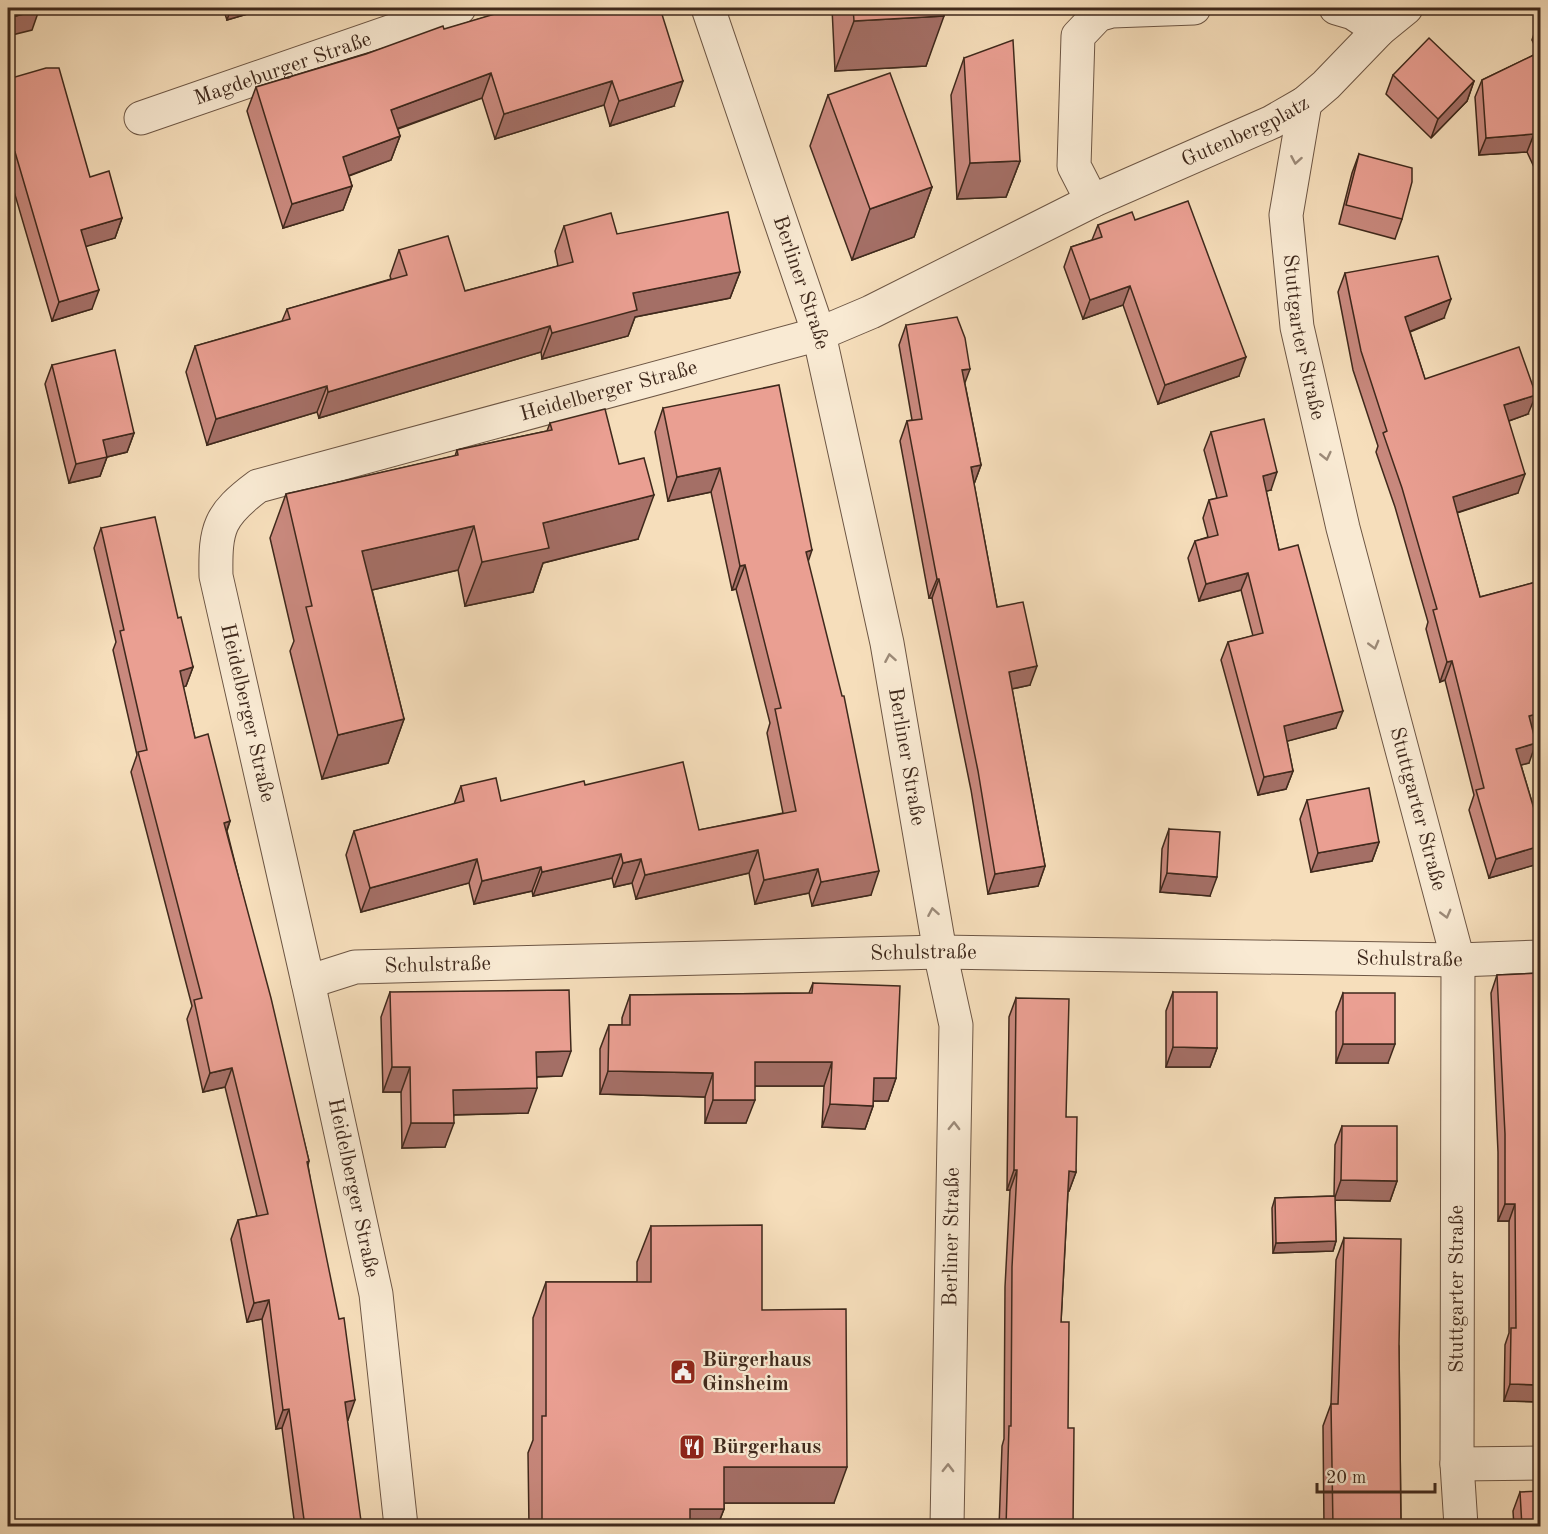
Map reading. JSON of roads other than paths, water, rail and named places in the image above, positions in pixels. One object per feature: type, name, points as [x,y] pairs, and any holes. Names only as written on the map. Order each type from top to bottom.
[{"type":"street","name":"Magdeburger Straße","points":[[141,118],[459,8]]},
{"type":"street","name":"Berliner Straße","points":[[708,8],[819,334],[887,643],[940,952],[956,1024],[947,1527]]},
{"type":"street","points":[[1092,201],[1074,166],[1078,36],[1098,15],[1112,11],[1194,8]]},
{"type":"street","points":[[1336,8],[1353,13],[1379,30]]},
{"type":"street","name":"Gutenbergplatz","points":[[819,334],[871,312],[1092,201],[1272,122],[1305,103],[1326,85],[1379,30],[1406,8]]},
{"type":"street","name":"Stuttgarter Straße","points":[[1305,103],[1286,215],[1297,327],[1343,528],[1458,960],[1457,1464],[1461,1527]]},
{"type":"street","name":"Heidelberger Straße","points":[[401,1527],[376,1294],[216,576],[215,538],[233,505],[258,486],[819,334]]},
{"type":"street","name":"Schulstraße","points":[[308,982],[354,967],[940,952],[1458,960],[1540,957]]},
{"type":"street","points":[[1457,1464],[1540,1463]]},
{"type":"place","name":"Bürgerhaus Ginsheim","points":[[683,1372]]},
{"type":"place","name":"Bürgerhaus","points":[[692,1447]]}]
